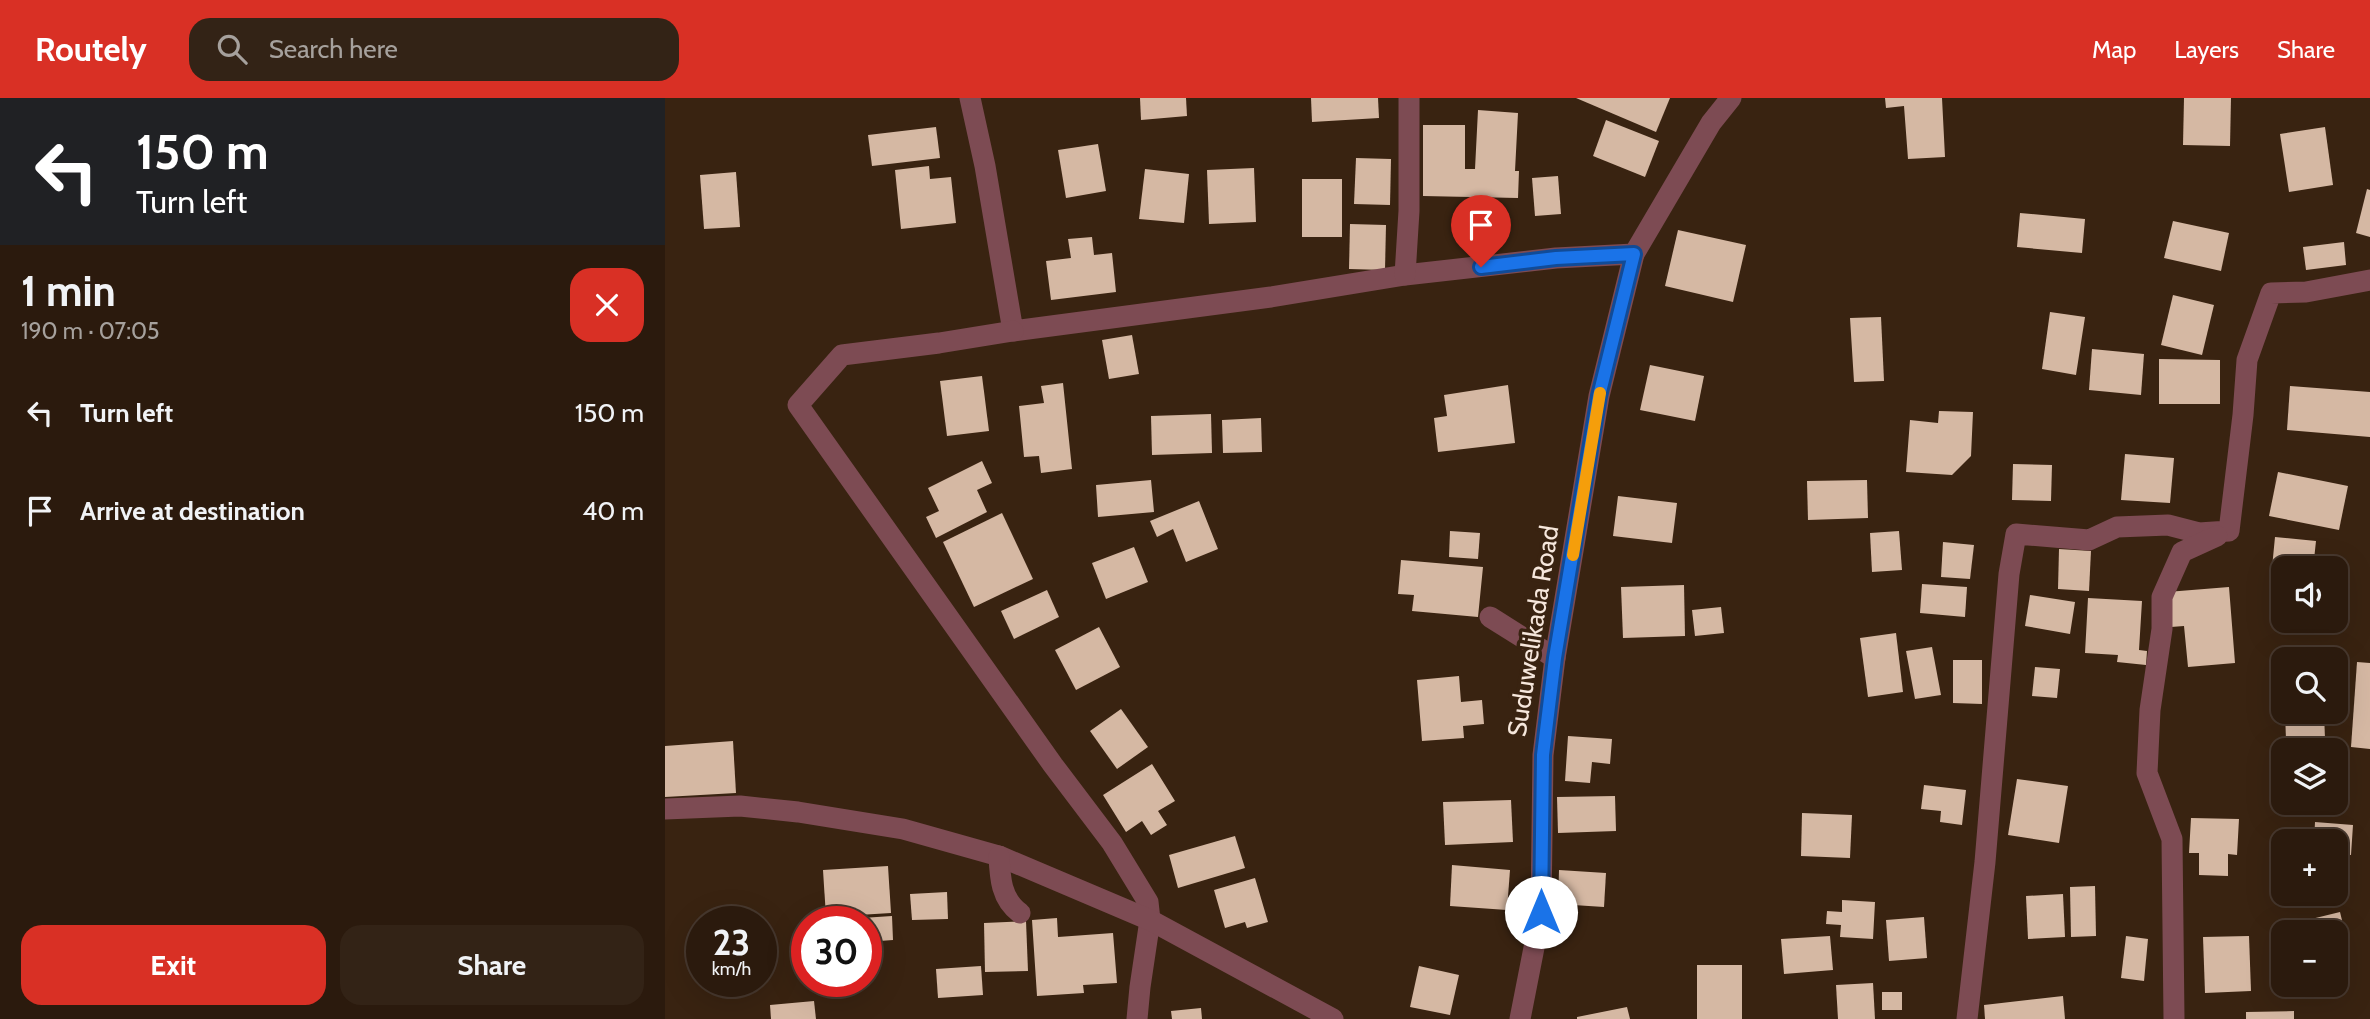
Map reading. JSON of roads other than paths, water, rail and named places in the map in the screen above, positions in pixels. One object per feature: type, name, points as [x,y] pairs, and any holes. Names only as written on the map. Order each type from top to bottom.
[{"type":"street","points":[[970,98],[985,166],[1013,331]]},
{"type":"street","points":[[1405,275],[1409,211],[1409,98]]},
{"type":"street","name":"Suduwelikada Road","points":[[1520,1019],[1541,912],[1543,755],[1555,658],[1599,396],[1634,254],[1711,123],[1731,98]]},
{"type":"street","points":[[1137,1019],[1150,920],[1148,902],[1112,843],[1045,754],[798,405],[842,355],[1271,297],[1405,275],[1556,258],[1634,254]]},
{"type":"street","points":[[2229,531],[2247,360],[2271,293],[2306,292],[2370,280]]},
{"type":"street","points":[[1967,1019],[1985,862],[2008,574],[2016,534],[2089,540],[2117,527],[2168,525],[2199,533],[2229,531]]},
{"type":"street","points":[[2174,1019],[2172,839],[2147,773],[2150,710],[2162,629],[2162,597],[2182,552],[2229,531]]},
{"type":"street","points":[[1490,617],[1555,658]]},
{"type":"street","points":[[665,809],[740,806],[799,812],[903,829],[999,856],[1150,920],[1333,1019]]},
{"type":"street","points":[[999,856],[1000,883],[1011,906],[1020,913]]}]
